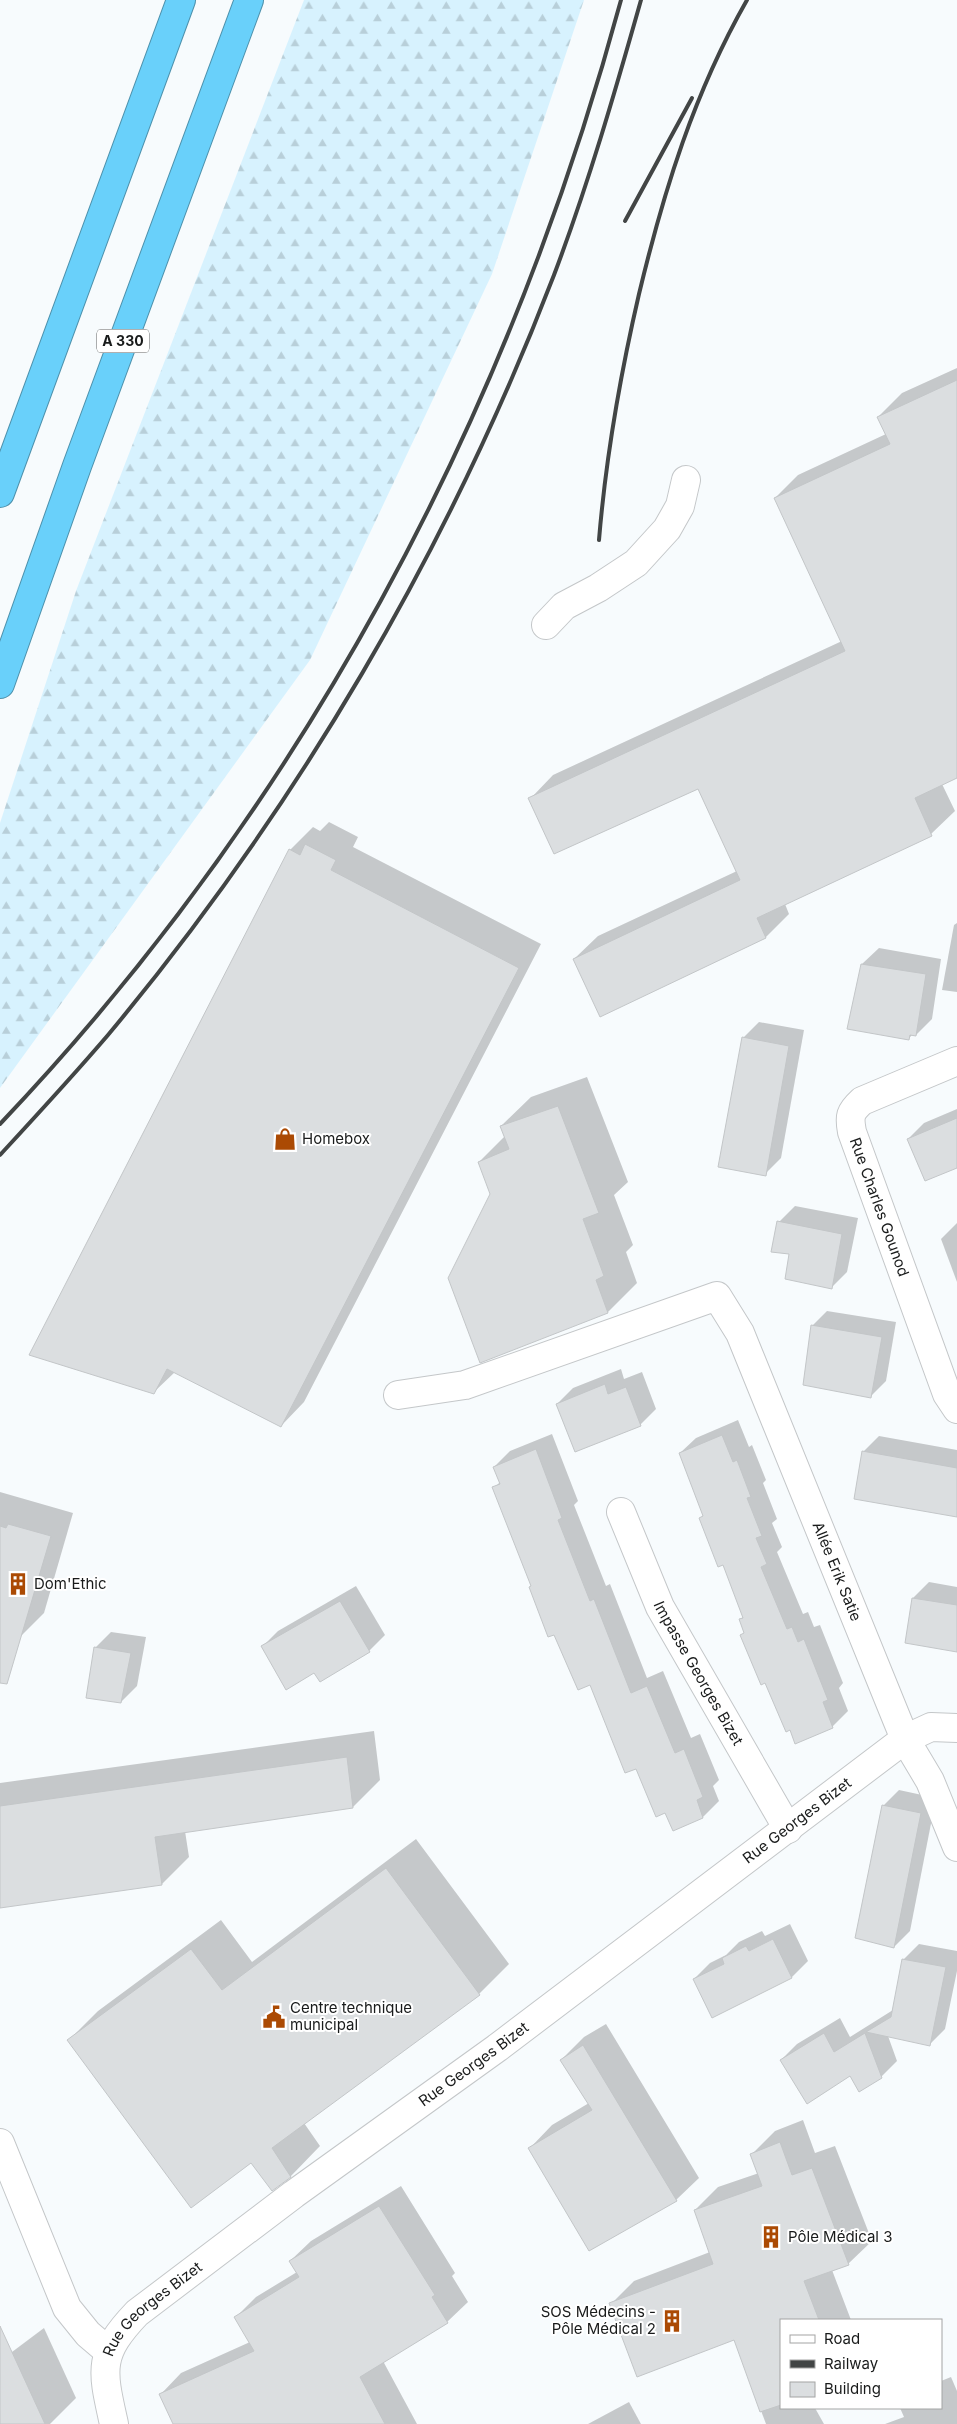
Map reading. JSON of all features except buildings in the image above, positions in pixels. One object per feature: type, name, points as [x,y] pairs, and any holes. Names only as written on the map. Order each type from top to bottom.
[{"type":"highway","points":[[0,493],[181,0]]},
{"type":"highway","name":"A 330","points":[[0,684],[80,457],[249,0]]},
{"type":"street","points":[[546,625],[564,606],[598,588],[636,563],[667,529],[680,506],[686,480]]},
{"type":"street","name":"Rue Charles Gounod","points":[[957,1061],[862,1101],[852,1110],[849,1118],[852,1132],[947,1394],[957,1409]]},
{"type":"street","name":"Allée Erik Satie","points":[[398,1395],[465,1385],[717,1296],[740,1333],[905,1738],[930,1781],[957,1847]]},
{"type":"street","name":"Impasse Georges Bizet","points":[[621,1512],[660,1607],[788,1829]]},
{"type":"street","name":"Rue Georges Bizet","points":[[114,2424],[106,2390],[105,2372],[108,2351],[119,2332],[137,2313],[294,2194],[497,2048],[788,1829],[905,1738],[931,1727],[957,1728]]},
{"type":"street","points":[[0,2143],[67,2308],[88,2334],[108,2351]]},
{"type":"green space","points":[[304,0],[584,0],[492,274],[310,660],[0,1088],[0,823],[76,591]]},
{"type":"railway","points":[[0,1124],[108,1002],[208,874],[299,740],[381,601],[454,457],[518,309],[574,156],[621,0]]},
{"type":"railway","points":[[0,1155],[108,1035],[177,948],[243,859],[304,768],[362,673],[416,577],[466,478],[512,378],[554,275],[590,173],[641,0]]},
{"type":"railway","points":[[599,540],[610,447],[620,386],[639,294],[659,217],[696,106],[728,35],[747,0]]},
{"type":"railway","points":[[625,221],[692,98]]},
{"type":"place","name":"Homebox","points":[[285,1139]]},
{"type":"place","name":"Dom'Ethic","points":[[18,1584]]},
{"type":"place","name":"Centre technique municipal","points":[[274,2017]]},
{"type":"place","name":"Pôle Médical 3","points":[[771,2237]]},
{"type":"place","name":"SOS Médecins - Pôle Médical 2","points":[[672,2321]]}]
